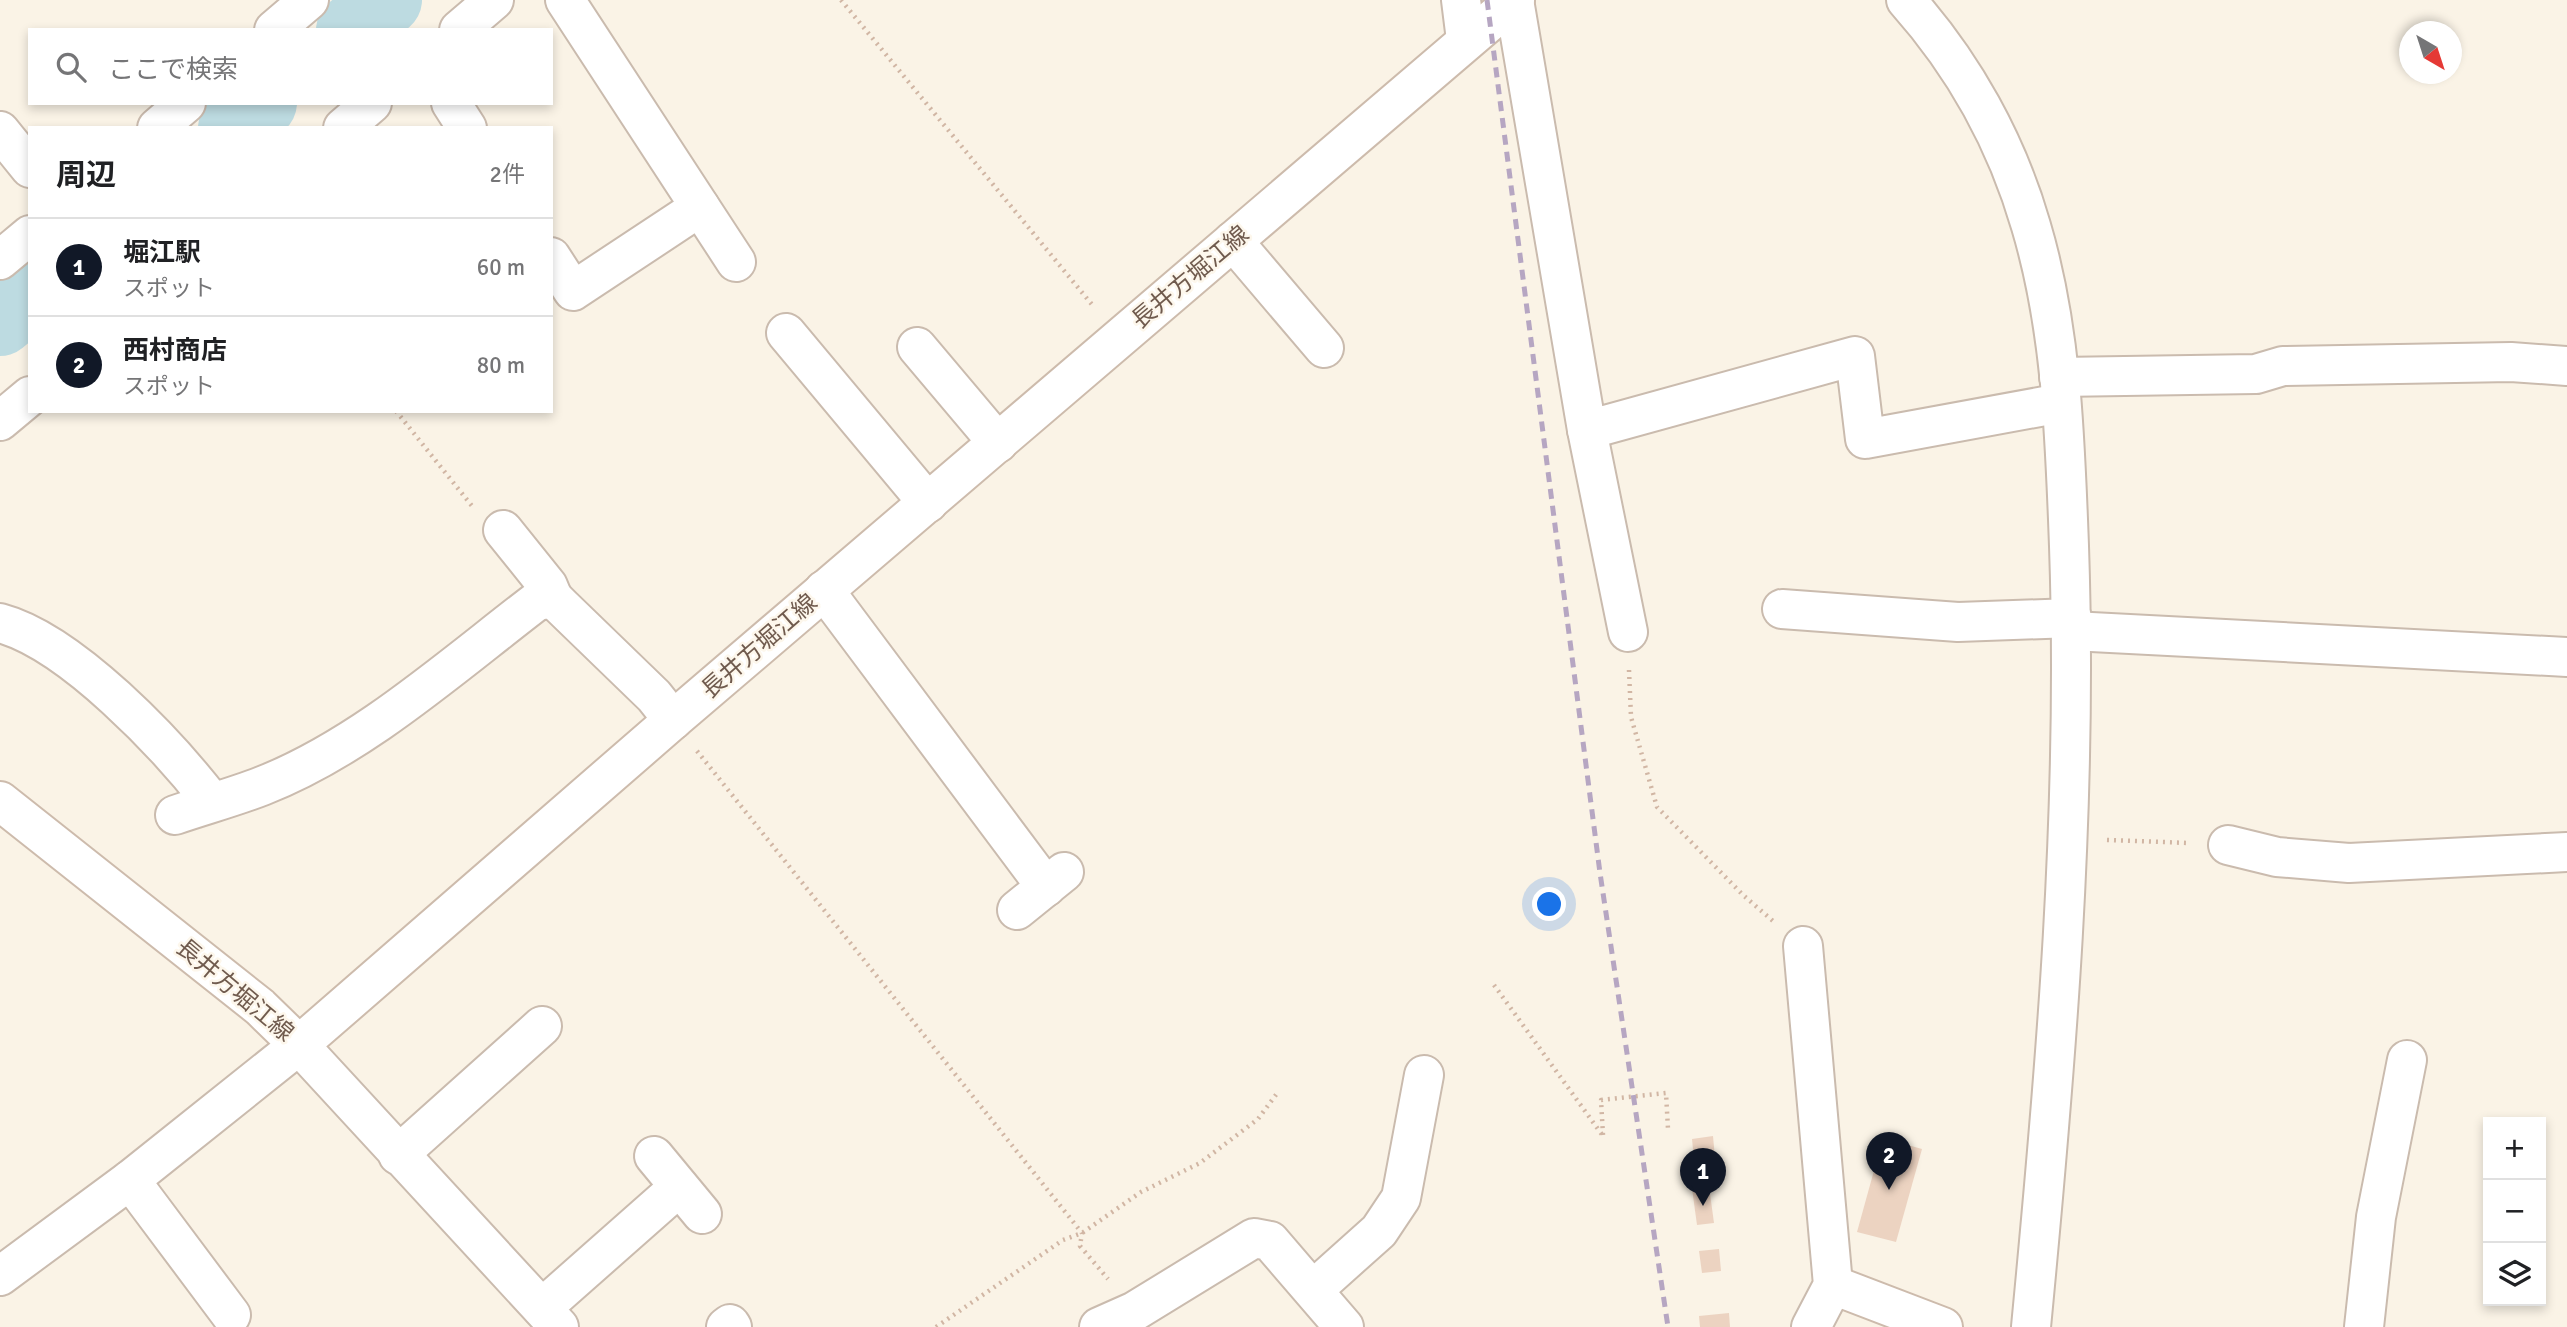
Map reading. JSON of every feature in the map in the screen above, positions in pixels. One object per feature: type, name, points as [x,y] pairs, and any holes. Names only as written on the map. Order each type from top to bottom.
[{"type":"street","points":[[276,28],[309,0]]},
{"type":"street","points":[[461,28],[494,0]]},
{"type":"street","points":[[565,0],[736,262]]},
{"type":"street","points":[[1461,0],[1466,40]]},
{"type":"street","points":[[1515,0],[1587,430],[1628,632]]},
{"type":"street","name":"長井方堀江線","points":[[0,801],[260,1007],[299,1045],[824,590],[1515,0]]},
{"type":"street","points":[[1906,0],[1937,34],[1974,90],[2007,161],[2031,226],[2052,317],[2060,390],[2072,625],[2068,839],[2056,1064],[2031,1327]]},
{"type":"street","points":[[159,126],[185,105]]},
{"type":"street","points":[[345,126],[370,105]]},
{"type":"street","points":[[451,105],[466,126]]},
{"type":"street","points":[[0,131],[28,166]]},
{"type":"street","points":[[553,260],[573,290],[700,207]]},
{"type":"street","points":[[0,260],[28,237]]},
{"type":"street","points":[[1233,241],[1324,348]]},
{"type":"street","points":[[786,333],[928,503]]},
{"type":"street","points":[[917,347],[998,443]]},
{"type":"street","points":[[1587,430],[1855,356],[1865,439],[2060,390],[2256,374],[2283,366],[2511,362],[2567,366]]},
{"type":"street","points":[[0,421],[28,398]]},
{"type":"street","points":[[503,530],[548,586],[553,598],[654,696],[673,720]]},
{"type":"street","points":[[824,590],[1042,890]]},
{"type":"street","points":[[176,815],[264,785],[376,723],[537,601],[553,598]]},
{"type":"street","points":[[1782,608],[1958,622],[2072,625],[2567,657]]},
{"type":"street","points":[[0,623],[46,642],[94,681],[180,762],[212,802]]},
{"type":"street","points":[[2228,845],[2277,858],[2349,863],[2567,852]]},
{"type":"street","points":[[1802,946],[1833,1285],[1811,1327]]},
{"type":"street","points":[[398,1155],[542,1026]]},
{"type":"street","points":[[0,1276],[130,1180],[299,1045],[550,1318],[691,1200],[654,1156]]},
{"type":"street","points":[[2364,1327],[2376,1217],[2407,1060]]},
{"type":"street","points":[[1313,1290],[1379,1231],[1401,1198],[1424,1075]]},
{"type":"street","points":[[130,1180],[231,1315]]},
{"type":"street","points":[[1099,1327],[1142,1319],[1254,1238],[1270,1241],[1344,1327]]},
{"type":"street","points":[[1833,1285],[1942,1327]]},
{"type":"street","points":[[726,1327],[730,1324],[733,1327]]},
{"type":"path","points":[[841,0],[1119,338]]},
{"type":"path","points":[[398,413],[492,532],[503,530]]},
{"type":"path","points":[[1628,632],[1631,718],[1657,807],[1742,895],[1802,946]]},
{"type":"path","points":[[673,720],[1082,1233],[1080,1246],[1142,1319]]},
{"type":"path","points":[[2068,839],[2228,845]]},
{"type":"path","points":[[1494,985],[1603,1136],[1601,1100],[1665,1093],[1668,1129]]},
{"type":"path","points":[[936,1327],[1063,1240],[1082,1233],[1141,1192],[1200,1163],[1258,1119],[1278,1092]]},
{"type":"building","points":[[1713,1136],[1715,1158],[1694,1160],[1692,1139]]},
{"type":"building","points":[[1883,1138],[1922,1149],[1896,1242],[1857,1232]]},
{"type":"building","points":[[1708,1179],[1714,1223],[1697,1225],[1691,1181]]},
{"type":"building","points":[[1719,1249],[1721,1271],[1702,1273],[1699,1251]]},
{"type":"building","points":[[1729,1313],[1730,1327],[1700,1327],[1699,1316]]},
{"type":"waterway","points":[[353,28],[387,0]]},
{"type":"waterway","points":[[235,126],[260,105]]},
{"type":"waterway","points":[[0,321],[28,298]]},
{"type":"railway","points":[[1487,0],[1600,873],[1668,1327]]},
{"type":"place","name":"西村商店","points":[[1889,1190]]},
{"type":"place","name":"堀江駅","points":[[1703,1206]]}]
